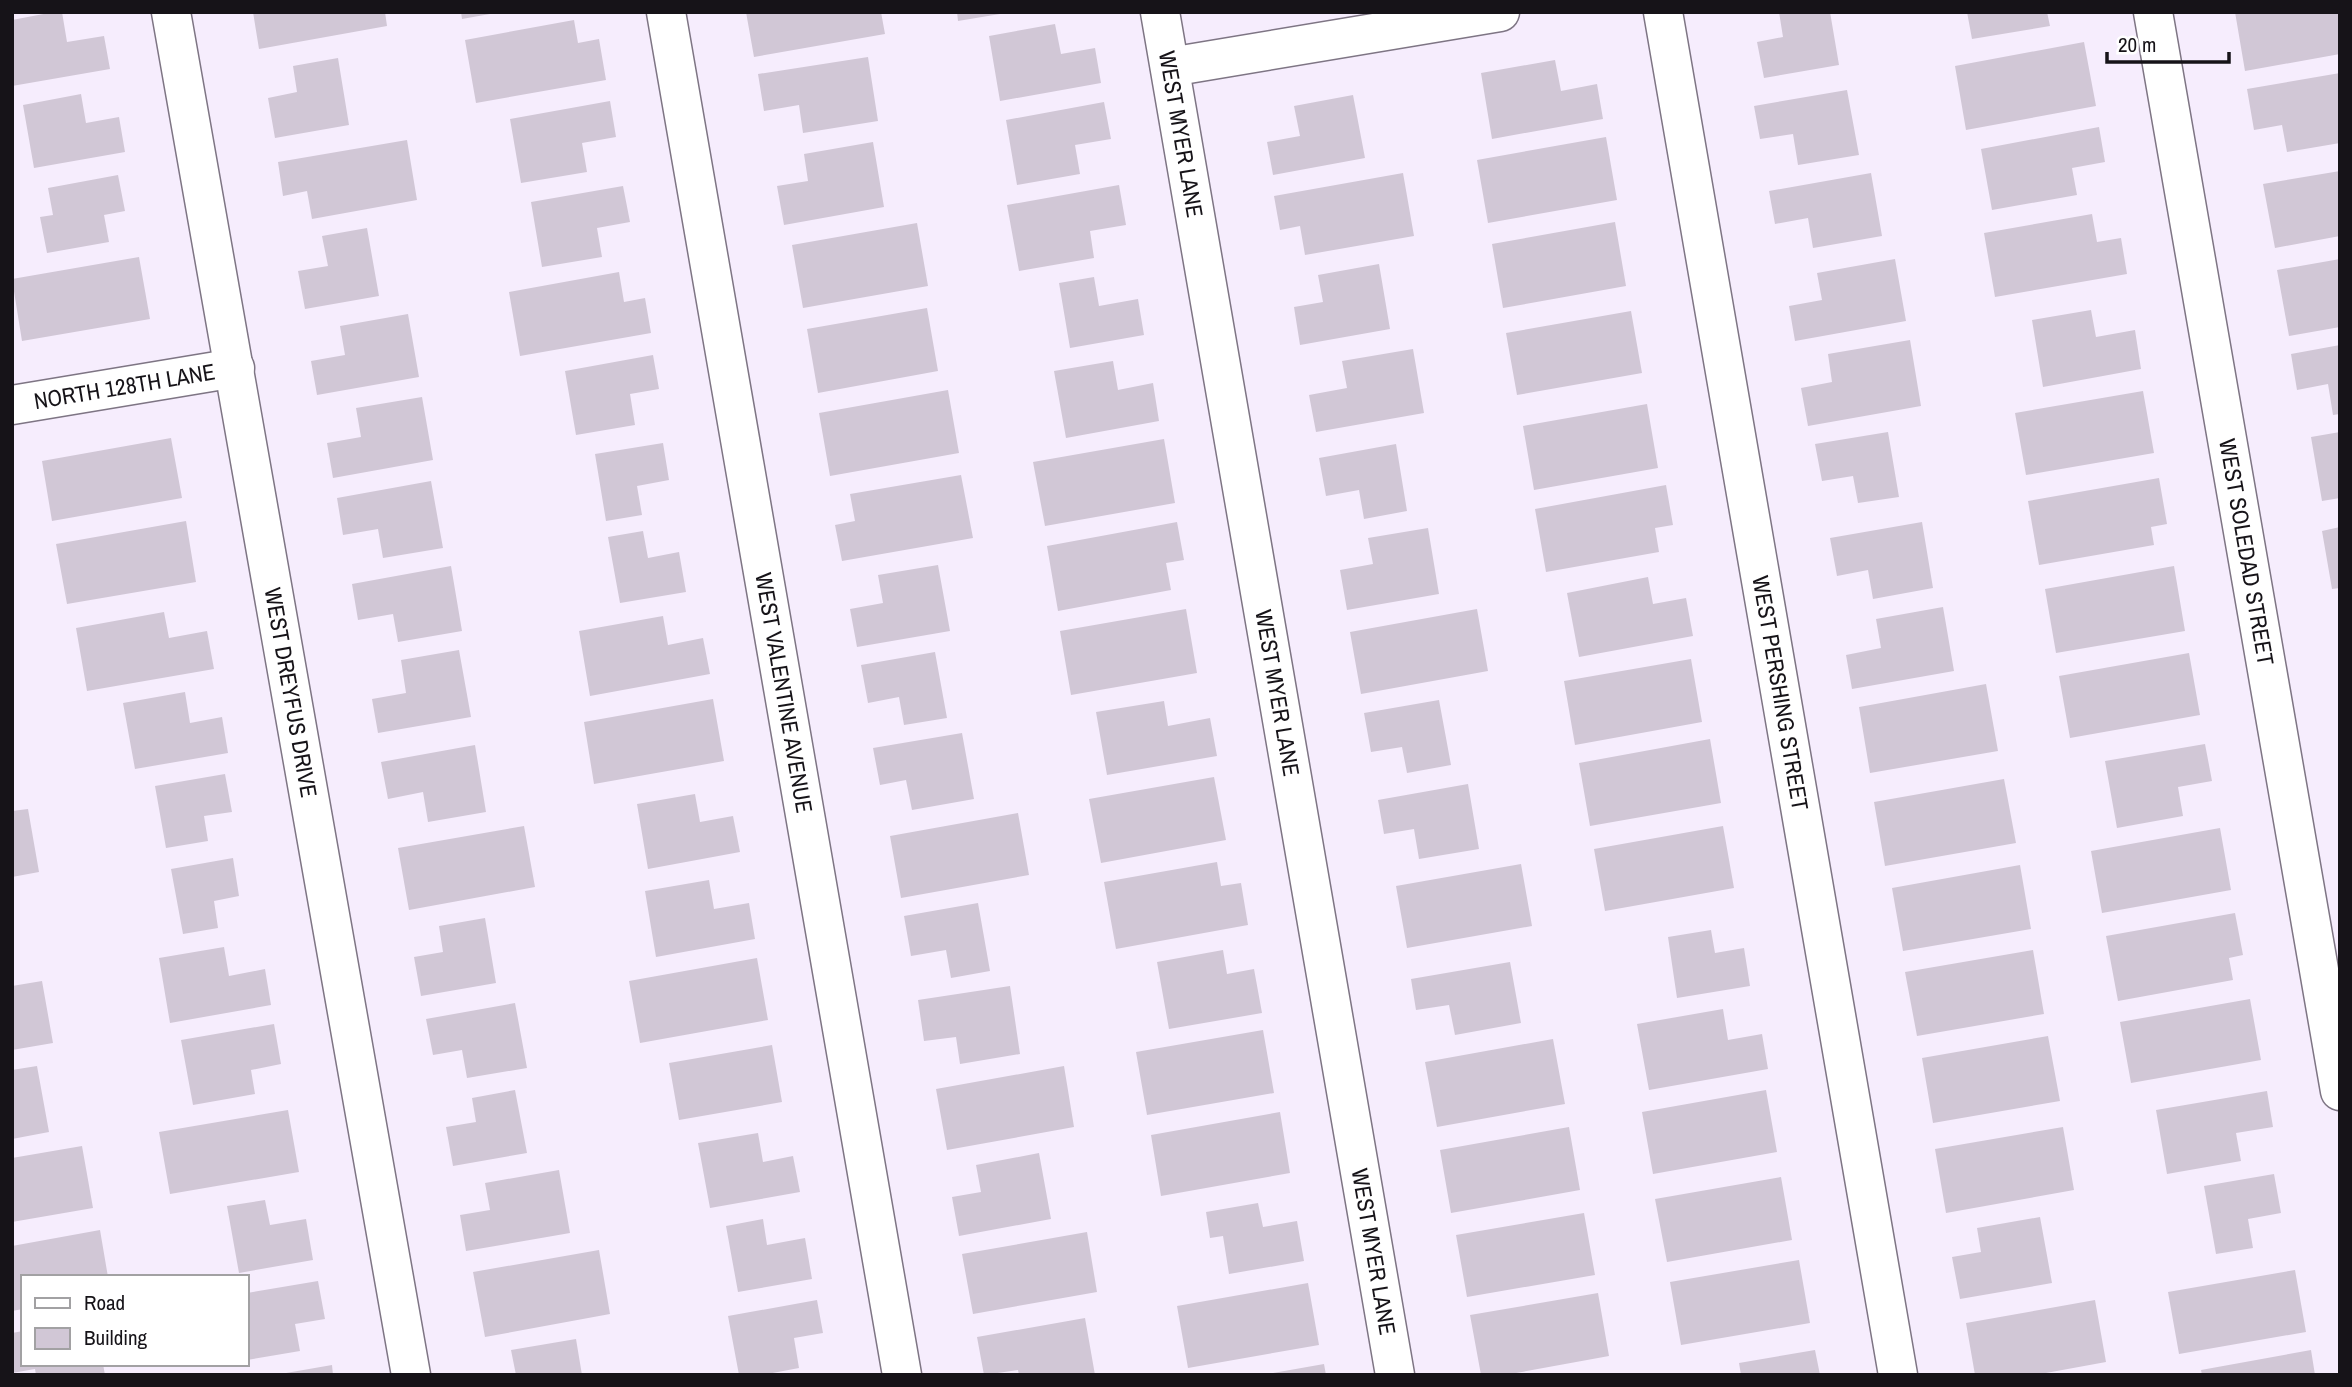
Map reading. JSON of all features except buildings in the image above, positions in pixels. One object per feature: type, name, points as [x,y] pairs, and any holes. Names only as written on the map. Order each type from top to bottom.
[{"type":"street","name":"WEST DREYFUS DRIVE","points":[[171,12],[236,368],[411,1375]]},
{"type":"street","name":"WEST VALENTINE AVENUE","points":[[666,12],[902,1375]]},
{"type":"street","name":"WEST MYER LANE","points":[[1160,12],[1395,1375]]},
{"type":"street","points":[[1170,67],[1500,12]]},
{"type":"street","name":"WEST PERSHING STREET","points":[[1663,12],[1898,1375]]},
{"type":"street","name":"WEST SOLEDAD STREET","points":[[2153,12],[2340,1091]]},
{"type":"street","name":"NORTH 128TH LANE","points":[[12,405],[236,368]]}]
